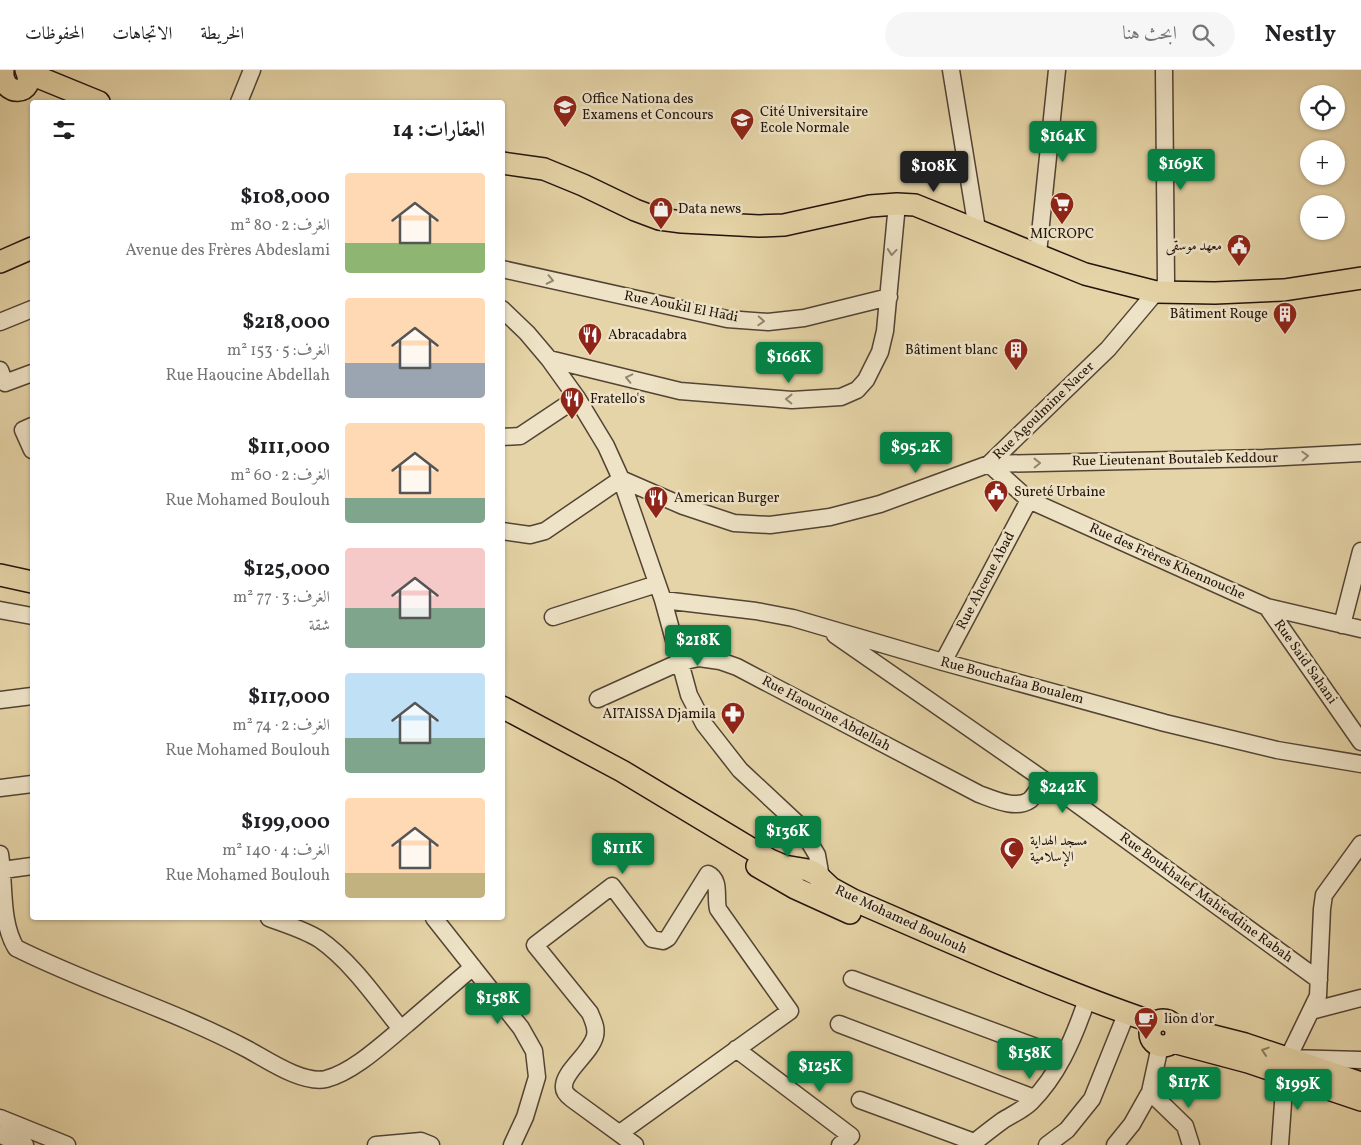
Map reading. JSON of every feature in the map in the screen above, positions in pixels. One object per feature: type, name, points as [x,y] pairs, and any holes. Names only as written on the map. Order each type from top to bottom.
[{"type":"main road","points":[[11,78],[70,100]]},
{"type":"main road","points":[[11,78],[92,100]]},
{"type":"main road","points":[[0,106],[11,78]]},
{"type":"main road","points":[[505,164],[544,169],[575,181],[634,210],[659,219],[682,222],[759,226],[784,225],[870,206],[915,205],[1038,253],[1085,274],[1156,292],[1215,293],[1284,290],[1361,278]]},
{"type":"main road","points":[[0,262],[30,249]]},
{"type":"main road","points":[[0,574],[30,582]]},
{"type":"main road","points":[[0,588],[30,596]]},
{"type":"main road","points":[[505,709],[622,771],[770,860],[784,866],[794,877]]},
{"type":"main road","points":[[505,723],[794,877],[818,887],[910,939],[1084,1008],[1248,1062],[1286,1067],[1361,1083]]},
{"type":"main road","name":"Rue Mohamed Boulouh","points":[[818,887],[831,888],[853,900],[975,954],[1111,1008],[1163,1034]]},
{"type":"main road","points":[[1286,1067],[1361,1100]]},
{"type":"street","points":[[240,100],[252,70]]},
{"type":"street","points":[[951,70],[977,229]]},
{"type":"street","points":[[1038,253],[1057,70]]},
{"type":"street","name":"Rue Agoulmine Nacer","points":[[620,479],[683,506],[734,523],[770,525],[830,517],[880,504],[989,464],[1108,349],[1156,292],[1164,287],[1166,281],[1164,70]]},
{"type":"street","points":[[549,359],[680,391],[792,400],[841,397],[857,390],[866,380],[880,352],[885,331],[896,204]]},
{"type":"street","name":"Rue Aoukil El Hadi","points":[[505,270],[727,319],[768,322],[804,318],[888,296]]},
{"type":"street","points":[[0,322],[30,310]]},
{"type":"street","points":[[505,312],[527,333],[549,359],[577,398],[606,446],[620,479],[663,600],[689,694],[704,724],[718,744],[740,770],[799,824],[817,855],[818,887]]},
{"type":"street","points":[[3,377],[30,373]]},
{"type":"street","points":[[505,437],[520,436],[577,398]]},
{"type":"street","name":"Rue Lieutenant Boutaleb Keddour","points":[[989,464],[1264,458],[1361,453]]},
{"type":"street","name":"Rue des Frères Khennouche","points":[[989,464],[1029,500],[1267,607],[1361,629]]},
{"type":"street","points":[[505,531],[530,535],[545,531],[620,479]]},
{"type":"street","name":"Rue Ahcene Abad","points":[[943,662],[1029,500]]},
{"type":"street","points":[[1342,625],[1361,551]]},
{"type":"street","points":[[553,617],[657,584]]},
{"type":"street","name":"Rue Bouchafaa Boualem","points":[[663,600],[756,611],[793,618],[943,662],[1166,723],[1267,748],[1361,764]]},
{"type":"street","name":"Rue Said Sahani","points":[[1267,607],[1361,742]]},
{"type":"street","points":[[0,610],[30,616]]},
{"type":"street","name":"Rue Boukhalef Mahieddine Rabah","points":[[822,627],[1044,780],[1319,980]]},
{"type":"street","name":"Rue Haoucine Abdellah","points":[[598,699],[680,662],[698,658],[720,661],[737,667],[979,794],[998,802],[1018,804],[1029,800],[1044,780]]},
{"type":"street","points":[[0,700],[30,696]]},
{"type":"street","points":[[0,788],[30,784]]},
{"type":"street","points":[[794,877],[803,862],[805,835]]},
{"type":"street","points":[[1280,1145],[1286,1067],[1318,996],[1324,896],[1361,844]]},
{"type":"street","points":[[30,866],[1,862],[4,902],[11,939],[16,948],[193,1023],[236,1043],[291,1073],[309,1078],[324,1079],[339,1074],[368,1056],[473,967]]},
{"type":"street","points":[[620,1133],[790,1011],[718,909],[716,903],[716,882],[708,874],[668,938],[663,941],[652,939],[612,886],[535,945],[590,1013],[595,1025],[595,1036],[590,1047],[563,1085],[565,1092],[635,1145]]},
{"type":"street","points":[[274,920],[318,939],[334,952],[350,967],[400,1029]]},
{"type":"street","points":[[436,920],[521,1028],[534,1051],[537,1077],[525,1117],[512,1145]]},
{"type":"street","points":[[852,978],[1063,1057]]},
{"type":"street","points":[[1310,1011],[1361,998]]},
{"type":"street","points":[[860,1100],[972,1144],[1030,1103],[1046,1086],[1075,1035],[1084,1008]]},
{"type":"street","points":[[1047,1145],[1067,1130],[1092,1099],[1123,1022]]},
{"type":"street","points":[[839,1024],[1034,1098]]},
{"type":"street","points":[[1115,1145],[1132,1124],[1150,1092],[1154,1082],[1163,1034]]},
{"type":"street","points":[[736,1049],[851,1136],[840,1145]]},
{"type":"street","points":[[1286,1067],[1361,1060]]},
{"type":"street","points":[[1150,1092],[1185,1126],[1191,1145]]},
{"type":"street","points":[[0,1118],[67,1145]]},
{"type":"street","points":[[0,1135],[25,1145]]},
{"type":"street","points":[[376,1145],[421,1141],[430,1145]]},
{"type":"place","name":"Office Nationa des Examens et Concours","points":[[565,128]]},
{"type":"place","name":"Cité Universitaire Ecole Normale","points":[[742,141]]},
{"type":"place","name":"MICROPC","points":[[1062,225]]},
{"type":"place","name":"Data news","points":[[661,230]]},
{"type":"place","name":"معهد موسقى","points":[[1239,267]]},
{"type":"place","name":"Bâtiment Rouge","points":[[1285,335]]},
{"type":"place","name":"Abracadabra","points":[[590,356]]},
{"type":"place","name":"Bâtiment blanc","points":[[1016,371]]},
{"type":"place","name":"Fratello's","points":[[572,420]]},
{"type":"place","name":"Sureté Urbaine","points":[[996,513]]},
{"type":"place","name":"American Burger","points":[[656,519]]},
{"type":"place","name":"AITAISSA Djamila","points":[[733,735]]},
{"type":"place","name":"مسجد الهداية الإسلامية","points":[[1012,870]]},
{"type":"place","name":"lion d'or","points":[[1146,1040]]}]
